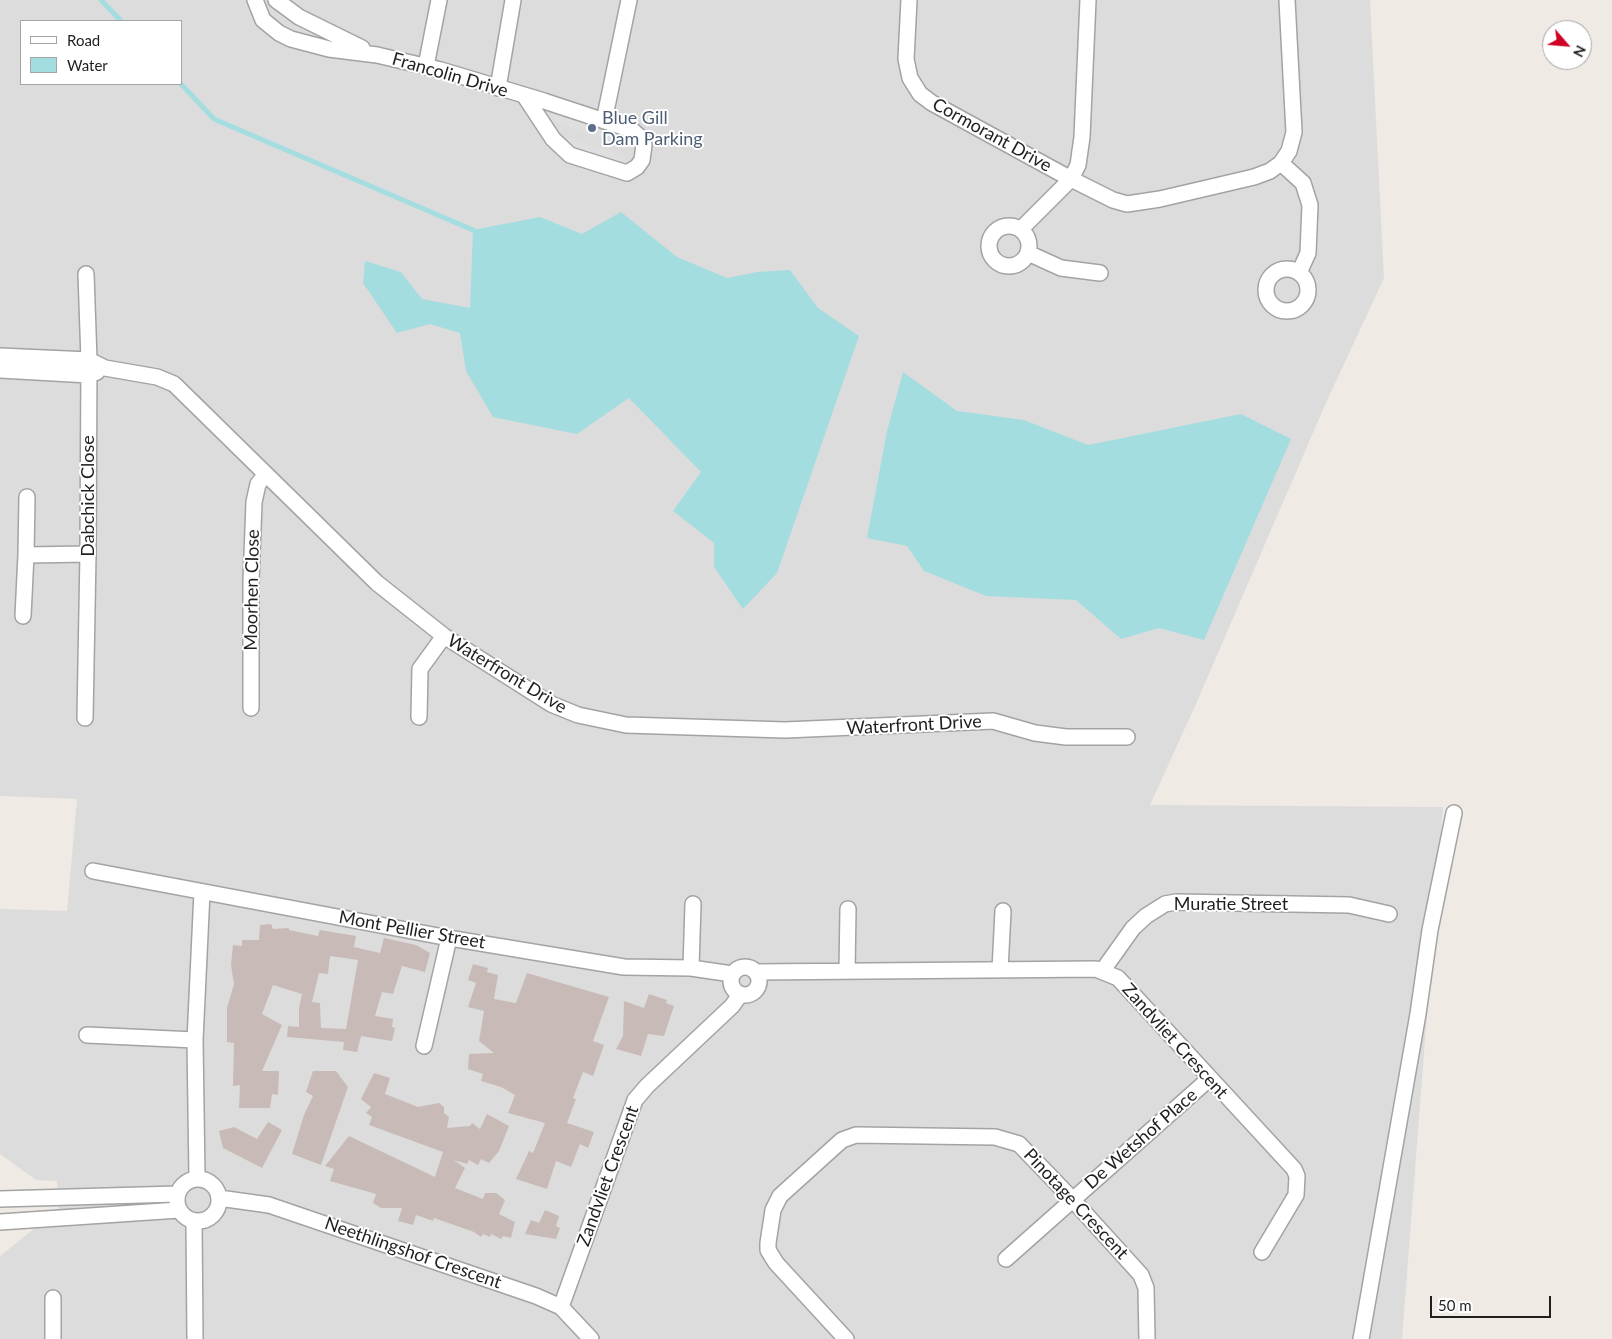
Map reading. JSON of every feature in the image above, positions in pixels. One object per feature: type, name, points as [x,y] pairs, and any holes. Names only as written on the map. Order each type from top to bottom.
[{"type":"street","name":"Francolin Drive","points":[[254,0],[263,20],[278,34],[291,40],[377,55],[426,66],[524,95],[632,130],[642,139],[644,145],[642,160],[632,171],[627,173],[612,170],[570,155],[553,139],[524,95]]},
{"type":"street","name":"Francolin Drive","points":[[276,0],[285,8],[321,29],[377,55]]},
{"type":"street","points":[[426,66],[439,0]]},
{"type":"street","points":[[498,88],[513,0]]},
{"type":"street","points":[[604,121],[629,0]]},
{"type":"street","name":"Cormorant Drive","points":[[909,0],[906,59],[910,78],[920,94],[932,103],[1113,200],[1127,204],[1160,199],[1254,177],[1270,171],[1281,163]]},
{"type":"street","points":[[1022,229],[1071,179],[1078,165],[1082,137],[1088,0]]},
{"type":"street","points":[[1287,0],[1294,132],[1289,152],[1281,163],[1303,183],[1310,205],[1309,246],[1299,273]]},
{"type":"street","points":[[1013,225],[1022,229],[1027,236],[1028,253],[1023,261],[1015,265],[1006,266],[997,263],[991,256],[988,247],[990,238],[996,230],[1004,226],[1013,225]]},
{"type":"street","points":[[1028,253],[1061,268],[1100,273]]},
{"type":"street","name":"Dabchick Close","points":[[85,718],[89,368],[86,274]]},
{"type":"street","name":"Waterfront Drive","points":[[0,356],[89,368]]},
{"type":"street","name":"Waterfront Drive","points":[[0,370],[105,368],[157,377],[174,384],[377,583],[444,636],[551,704],[578,715],[608,723],[785,730],[992,721],[1056,736],[1127,737]]},
{"type":"street","name":"Moorhen Close","points":[[251,708],[251,581],[254,502],[258,484],[266,474]]},
{"type":"street","points":[[23,616],[27,497]]},
{"type":"street","points":[[26,555],[88,554]]},
{"type":"street","points":[[419,717],[420,669],[444,636]]},
{"type":"street","points":[[1361,1339],[1416,1024],[1430,930],[1454,813]]},
{"type":"street","name":"Mont Pellier Street","points":[[93,871],[449,938],[624,968],[691,968],[732,974]]},
{"type":"street","points":[[196,1178],[195,1040],[202,892]]},
{"type":"street","name":"Muratie Street","points":[[1103,970],[1133,928],[1146,916],[1165,904],[1176,902],[1349,905],[1389,914]]},
{"type":"street","points":[[691,968],[693,904]]},
{"type":"street","points":[[847,971],[848,909]]},
{"type":"street","points":[[1000,970],[1003,910]]},
{"type":"street","points":[[424,1046],[449,938]]},
{"type":"street","points":[[756,972],[759,978],[757,990],[746,996],[740,995],[731,985],[732,974],[738,968],[745,966],[756,972],[1103,970]]},
{"type":"street","name":"Zandvliet Crescent","points":[[1103,970],[1124,983],[1209,1079],[1287,1160],[1297,1176],[1296,1195],[1291,1206],[1262,1252]]},
{"type":"street","name":"Zandvliet Crescent","points":[[561,1308],[635,1100],[647,1086],[732,1006],[740,995]]},
{"type":"street","points":[[87,1035],[195,1040]]},
{"type":"street","name":"De Wetshof Place","points":[[1006,1259],[1209,1079]]},
{"type":"street","name":"Pinotage Crescent","points":[[846,1339],[776,1263],[768,1250],[768,1243],[773,1210],[780,1196],[846,1138],[856,1134],[1005,1139],[1026,1149],[1141,1275],[1146,1288],[1148,1339]]},
{"type":"street","points":[[196,1178],[212,1183],[219,1198],[218,1208],[212,1216],[204,1220],[194,1221],[182,1215],[178,1202],[188,1180],[196,1178]]},
{"type":"street","name":"Neethlingshof Crescent","points":[[219,1198],[269,1205],[419,1254],[536,1296],[561,1308],[591,1339]]},
{"type":"street","points":[[0,1199],[178,1202]]},
{"type":"street","points":[[0,1222],[178,1202]]},
{"type":"street","points":[[194,1221],[195,1339]]},
{"type":"street","points":[[53,1298],[53,1339]]},
{"type":"shaded area","points":[[0,0],[1370,0],[1384,278],[1325,405],[1196,704],[1150,805],[1443,807],[1402,1339],[0,1339],[0,1256],[35,1228],[59,1227],[57,1181],[36,1180],[0,1154],[0,909],[67,911],[77,799],[0,796]]},
{"type":"shaded area","name":"Blue Gill Dam Parking","points":[[549,107],[627,133],[635,148],[556,123]]},
{"type":"shaded area","name":"Blue Gill Dam Parking","points":[[566,137],[623,155],[629,168],[573,151]]},
{"type":"water","points":[[621,212],[677,257],[727,278],[757,272],[790,270],[818,308],[859,336],[777,573],[743,609],[714,567],[714,543],[673,511],[701,472],[629,398],[577,434],[493,417],[466,371],[460,333],[430,324],[397,333],[363,283],[365,261],[401,272],[422,299],[470,308],[473,230],[540,217],[582,234]]},
{"type":"water","points":[[903,372],[957,411],[1024,420],[1088,445],[1241,414],[1291,439],[1204,640],[1159,628],[1121,639],[1076,600],[986,596],[924,571],[907,546],[867,538],[887,431]]},
{"type":"building","points":[[271,924],[273,929],[289,928],[289,930],[318,936],[320,930],[356,936],[354,947],[380,953],[384,938],[416,945],[430,953],[425,972],[402,966],[393,994],[382,992],[375,1016],[393,1019],[392,1027],[395,1028],[392,1041],[361,1036],[357,1052],[343,1050],[344,1042],[287,1037],[288,1026],[299,1027],[299,1008],[302,994],[273,985],[262,1014],[282,1025],[262,1071],[279,1071],[278,1095],[272,1094],[270,1108],[239,1108],[240,1085],[233,1086],[234,1043],[227,1042],[227,1008],[234,984],[231,965],[233,945],[242,946],[242,940],[259,940],[260,925]],"holes":[[[330,956],[358,960],[346,1029],[321,1028],[320,1003],[312,1002],[319,973],[328,974]]]},
{"type":"building","points":[[473,964],[488,968],[487,972],[498,975],[494,999],[516,1003],[527,973],[609,997],[593,1041],[604,1045],[593,1076],[583,1072],[573,1098],[576,1099],[567,1123],[594,1132],[588,1148],[580,1144],[571,1167],[556,1161],[547,1189],[516,1179],[529,1151],[533,1153],[545,1123],[508,1113],[515,1095],[501,1087],[481,1081],[483,1074],[468,1069],[469,1054],[494,1053],[479,1041],[484,1011],[468,1007],[476,983],[468,980]]},
{"type":"building","points":[[649,994],[667,1000],[666,1003],[674,1006],[664,1036],[648,1034],[641,1056],[616,1049],[623,1036],[624,1001],[644,1008]]},
{"type":"building","points":[[313,1071],[336,1071],[348,1087],[321,1165],[292,1154],[304,1115],[313,1096],[306,1092]]},
{"type":"building","points":[[374,1073],[390,1078],[385,1094],[418,1107],[439,1103],[444,1107],[444,1113],[449,1117],[447,1128],[470,1126],[472,1123],[480,1129],[487,1114],[509,1126],[499,1151],[489,1163],[481,1159],[478,1165],[469,1160],[467,1164],[454,1160],[465,1168],[455,1188],[483,1199],[485,1193],[496,1193],[505,1200],[499,1214],[515,1222],[511,1238],[503,1236],[501,1239],[491,1234],[490,1237],[483,1234],[481,1237],[474,1232],[434,1218],[433,1221],[416,1215],[413,1225],[398,1221],[402,1208],[381,1208],[373,1203],[376,1194],[330,1181],[334,1169],[325,1166],[349,1136],[435,1177],[443,1152],[369,1125],[372,1117],[366,1113],[371,1107],[361,1099]]},
{"type":"building","points":[[268,1122],[282,1130],[262,1168],[223,1148],[219,1131],[234,1127],[257,1139]]},
{"type":"building","points":[[545,1210],[559,1216],[556,1226],[560,1228],[556,1239],[525,1234],[531,1220],[539,1223]]},
{"type":"waterway","points":[[101,0],[120,20]]},
{"type":"waterway","points":[[182,85],[214,119],[473,230]]},
{"type":"place","name":"Blue Gill Dam Parking","points":[[592,128]]}]
